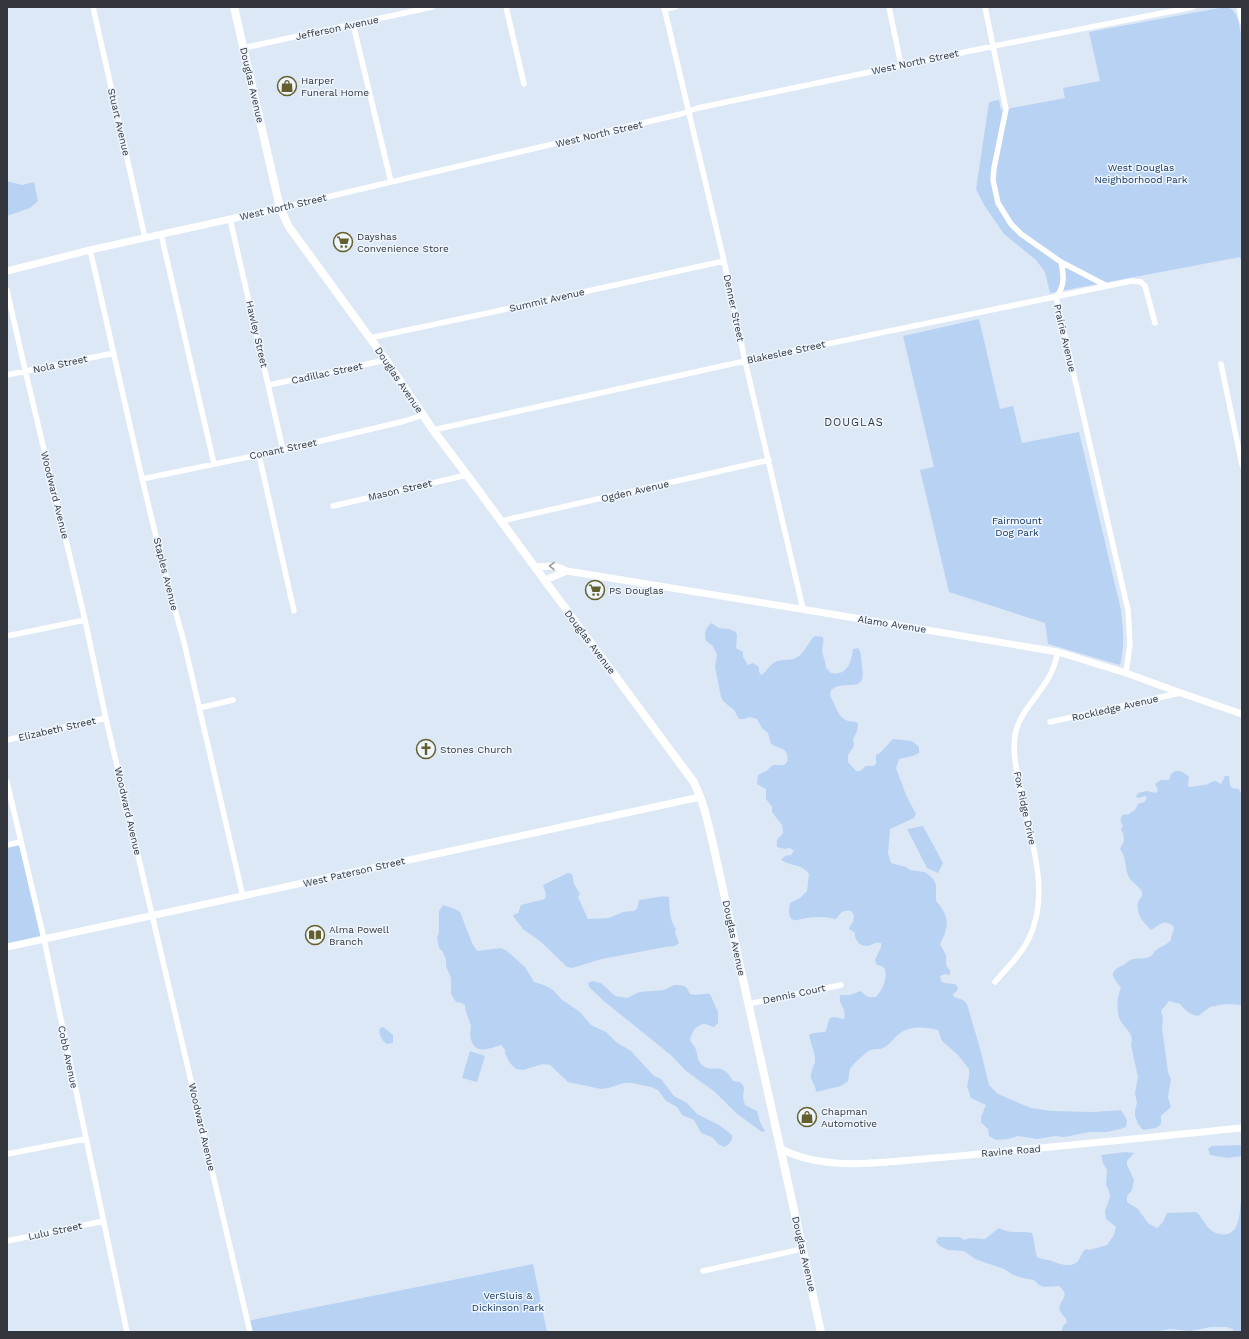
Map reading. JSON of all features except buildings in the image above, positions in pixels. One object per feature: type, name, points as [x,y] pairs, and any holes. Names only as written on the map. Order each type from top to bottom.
[{"type":"main road","name":"Douglas Avenue","points":[[234,7],[280,208],[289,227],[386,360],[433,430],[468,475],[694,781],[700,797],[715,853],[821,1332]]},
{"type":"street","name":"Stuart Avenue","points":[[93,7],[145,238]]},
{"type":"street","name":"Jefferson Avenue","points":[[243,48],[432,7]]},
{"type":"street","points":[[506,7],[524,84]]},
{"type":"street","points":[[665,8],[675,7]]},
{"type":"street","points":[[889,7],[902,65]]},
{"type":"street","points":[[985,7],[1006,108],[994,168],[993,180],[998,203],[1011,224],[1021,234],[1061,262],[1107,286]]},
{"type":"street","name":"West North Street","points":[[7,271],[90,250],[280,208],[680,114],[698,108],[994,46],[1194,7]]},
{"type":"street","points":[[1239,7],[1242,21]]},
{"type":"street","name":"Denner Street","points":[[665,8],[803,609]]},
{"type":"street","points":[[353,24],[391,182]]},
{"type":"street","name":"Hawley Street","points":[[230,219],[283,450]]},
{"type":"street","points":[[161,234],[214,464]]},
{"type":"street","name":"Staples Avenue","points":[[90,250],[142,479],[184,642],[243,897]]},
{"type":"street","name":"Summit Avenue","points":[[370,338],[724,260]]},
{"type":"street","name":"Prairie Avenue","points":[[1061,262],[1064,280],[1061,290],[1056,297],[1128,610],[1130,644],[1126,673]]},
{"type":"street","name":"Blakeslee Street","points":[[433,430],[745,361],[1131,281],[1141,282],[1145,286],[1155,323]]},
{"type":"street","name":"Woodward Avenue","points":[[7,290],[24,371],[85,620],[106,718],[249,1332]]},
{"type":"street","name":"Nola Street","points":[[7,375],[114,353]]},
{"type":"street","name":"Cadillac Street","points":[[269,385],[386,360]]},
{"type":"street","points":[[1221,364],[1242,465]]},
{"type":"street","name":"Conant Street","points":[[142,479],[283,450],[405,421],[423,415]]},
{"type":"street","points":[[259,455],[294,611]]},
{"type":"street","name":"Ogden Avenue","points":[[501,521],[769,460]]},
{"type":"street","name":"Mason Street","points":[[333,506],[468,475]]},
{"type":"street","name":"Alamo Avenue","points":[[535,567],[560,567],[567,571],[1058,652],[1126,673],[1242,714]]},
{"type":"street","points":[[545,580],[567,571]]},
{"type":"street","points":[[7,636],[85,620]]},
{"type":"street","name":"Fox Ridge Drive","points":[[995,982],[1009,967],[1026,944],[1039,902],[1038,874],[1015,764],[1015,736],[1024,713],[1050,676],[1058,652]]},
{"type":"street","name":"Rockledge Avenue","points":[[1050,722],[1180,693]]},
{"type":"street","points":[[199,708],[233,700]]},
{"type":"street","name":"Elizabeth Street","points":[[7,740],[106,718]]},
{"type":"street","name":"Cobb Avenue","points":[[7,782],[44,939],[85,1139],[127,1332]]},
{"type":"street","name":"West Paterson Street","points":[[7,947],[152,917],[700,797]]},
{"type":"street","points":[[7,844],[21,842]]},
{"type":"street","name":"Dennis Court","points":[[748,1004],[841,985]]},
{"type":"street","name":"Ravine Road","points":[[781,1148],[795,1156],[843,1164],[872,1163],[1242,1128]]},
{"type":"street","points":[[7,1154],[85,1139]]},
{"type":"street","name":"Lulu Street","points":[[7,1241],[104,1221]]},
{"type":"street","points":[[703,1270],[802,1249]]},
{"type":"green space","name":"West Douglas Neighborhood Park","points":[[1225,7],[1230,8],[1236,14],[1242,39],[1242,263],[1240,257],[1050,293],[1045,272],[1036,260],[1004,234],[984,205],[976,189],[989,102],[999,100],[1001,110],[1065,98],[1063,88],[1100,81],[1089,32]]},
{"type":"green space","points":[[7,181],[22,185],[34,182],[38,201],[30,208],[7,216]]},
{"type":"green space","name":"Fairmount Dog Park","points":[[979,319],[1000,409],[1013,406],[1022,443],[1079,432],[1121,610],[1123,645],[1120,665],[1048,644],[1045,623],[949,592],[920,470],[934,467],[903,336]]},
{"type":"green space","points":[[711,623],[719,628],[729,629],[736,632],[736,648],[743,652],[743,657],[748,665],[753,663],[759,667],[759,672],[761,675],[775,662],[793,659],[799,656],[815,636],[823,637],[822,653],[826,668],[831,673],[837,673],[845,670],[850,663],[853,649],[858,648],[861,657],[863,675],[861,681],[854,685],[843,685],[837,687],[831,690],[830,696],[839,714],[846,720],[857,722],[858,725],[857,732],[853,739],[854,746],[848,755],[848,762],[856,771],[860,771],[866,766],[873,766],[876,764],[876,755],[880,753],[893,739],[912,741],[919,747],[919,753],[899,759],[896,768],[906,795],[916,814],[914,818],[890,829],[888,853],[891,863],[906,867],[910,870],[925,872],[934,880],[936,885],[936,901],[943,910],[947,921],[946,931],[940,944],[946,955],[946,965],[950,970],[950,975],[945,974],[940,976],[941,981],[944,983],[955,984],[958,987],[957,991],[953,994],[954,997],[963,1000],[967,1004],[989,1085],[998,1094],[1031,1108],[1052,1111],[1094,1112],[1121,1110],[1127,1120],[1126,1127],[1107,1132],[1090,1132],[1064,1137],[1055,1136],[1037,1139],[1018,1136],[996,1140],[989,1136],[988,1129],[981,1122],[981,1117],[986,1105],[971,1098],[967,1086],[969,1069],[958,1055],[942,1041],[938,1030],[928,1028],[913,1028],[903,1031],[882,1049],[874,1049],[863,1055],[850,1069],[848,1081],[841,1086],[816,1092],[811,1078],[815,1058],[809,1035],[813,1033],[825,1032],[830,1018],[834,1017],[844,1019],[845,1015],[840,1002],[840,995],[850,995],[861,991],[866,996],[876,997],[884,984],[885,977],[885,969],[882,966],[877,965],[875,960],[881,947],[881,943],[865,946],[858,942],[855,938],[855,933],[849,929],[853,922],[854,915],[851,911],[842,912],[836,919],[818,917],[796,920],[790,918],[790,903],[800,898],[807,891],[809,874],[803,868],[781,860],[785,856],[791,855],[794,851],[790,848],[785,849],[777,847],[777,840],[783,833],[782,825],[772,812],[772,807],[766,799],[766,789],[757,784],[758,775],[773,765],[784,765],[787,762],[788,757],[786,751],[771,744],[768,733],[762,728],[757,719],[750,717],[739,719],[734,710],[724,702],[721,697],[715,667],[717,655],[713,646],[706,641],[705,638],[707,627]]},
{"type":"green space","points":[[1175,771],[1183,772],[1189,777],[1188,786],[1190,787],[1205,785],[1214,781],[1221,784],[1225,776],[1229,776],[1230,785],[1232,788],[1239,789],[1242,793],[1242,1005],[1225,1004],[1210,1007],[1198,1016],[1188,1012],[1180,1004],[1169,1001],[1161,1011],[1168,1072],[1171,1080],[1168,1097],[1171,1107],[1161,1116],[1161,1124],[1156,1128],[1143,1130],[1138,1124],[1135,1116],[1137,1103],[1135,1093],[1138,1077],[1131,1045],[1132,1038],[1119,1017],[1118,1004],[1121,988],[1115,980],[1113,972],[1131,960],[1150,957],[1156,950],[1171,940],[1174,929],[1173,926],[1163,923],[1151,930],[1138,913],[1138,905],[1142,892],[1129,877],[1120,849],[1124,841],[1121,830],[1123,825],[1121,820],[1122,815],[1130,814],[1135,810],[1138,804],[1144,802],[1147,798],[1145,796],[1139,798],[1136,797],[1138,793],[1147,791],[1156,793],[1158,790],[1155,784],[1161,780],[1169,780],[1171,774]]},
{"type":"green space","points":[[923,826],[943,863],[938,873],[927,868],[907,829]]},
{"type":"green space","points":[[21,842],[44,939],[7,947],[7,845]]},
{"type":"green space","points":[[568,873],[572,874],[574,884],[580,894],[578,897],[588,919],[609,918],[623,912],[633,911],[637,909],[639,900],[669,897],[671,918],[676,929],[675,933],[679,943],[675,946],[602,959],[572,968],[567,967],[540,941],[524,930],[513,916],[518,913],[521,905],[545,899],[546,894],[543,885]]},
{"type":"green space","points":[[443,905],[460,912],[472,943],[477,951],[501,948],[507,951],[525,967],[534,982],[553,990],[561,999],[580,1012],[591,1025],[606,1032],[616,1042],[631,1051],[654,1076],[661,1079],[674,1096],[687,1103],[697,1114],[719,1125],[732,1135],[732,1139],[728,1145],[724,1147],[718,1144],[712,1137],[701,1133],[694,1120],[682,1115],[677,1107],[666,1101],[658,1090],[651,1087],[624,1083],[601,1089],[568,1082],[550,1065],[543,1064],[523,1070],[516,1069],[510,1063],[505,1054],[505,1050],[501,1045],[486,1049],[477,1048],[474,1046],[470,1035],[471,1026],[466,1013],[465,1005],[456,1002],[451,994],[451,978],[446,966],[446,960],[443,952],[439,948],[437,938],[439,932],[439,911]]},
{"type":"green space","points":[[592,981],[601,983],[615,996],[627,998],[639,992],[664,990],[674,985],[684,986],[690,994],[710,994],[718,1012],[718,1023],[714,1027],[702,1024],[693,1031],[690,1040],[696,1049],[698,1060],[706,1067],[718,1068],[725,1071],[733,1081],[740,1082],[744,1087],[743,1098],[745,1105],[757,1111],[760,1122],[765,1131],[762,1132],[736,1113],[715,1092],[686,1071],[672,1056],[605,1002],[589,987],[588,983]]},
{"type":"green space","points":[[383,1027],[393,1035],[393,1043],[387,1044],[382,1039],[380,1035],[380,1028]]},
{"type":"green space","points":[[470,1051],[485,1056],[477,1082],[462,1078]]},
{"type":"green space","points":[[1242,1145],[1242,1156],[1227,1158],[1210,1155],[1208,1149],[1212,1146]]},
{"type":"green space","points":[[1125,1152],[1134,1153],[1127,1161],[1127,1165],[1134,1180],[1132,1190],[1127,1196],[1127,1202],[1138,1209],[1148,1223],[1157,1228],[1163,1222],[1167,1213],[1196,1212],[1212,1231],[1220,1234],[1227,1234],[1232,1232],[1238,1223],[1242,1195],[1242,1332],[1233,1332],[1233,1329],[1226,1327],[1211,1327],[1190,1331],[1170,1329],[1152,1332],[1061,1332],[1063,1326],[1067,1322],[1059,1307],[1064,1293],[1059,1286],[1044,1287],[1039,1285],[1034,1280],[1013,1275],[1004,1269],[975,1259],[964,1251],[948,1250],[936,1242],[938,1237],[960,1237],[964,1240],[970,1238],[985,1239],[999,1228],[1012,1232],[1028,1232],[1032,1233],[1037,1257],[1065,1265],[1074,1264],[1086,1249],[1089,1250],[1107,1245],[1114,1235],[1116,1227],[1106,1219],[1105,1211],[1110,1197],[1106,1185],[1107,1170],[1101,1155]]},
{"type":"green space","name":"VerSluis & Dickinson Park","points":[[533,1264],[547,1332],[250,1332],[247,1321]]},
{"type":"place","name":"Harper Funeral Home","points":[[287,86]]},
{"type":"place","name":"Dayshas Convenience Store","points":[[343,242]]},
{"type":"place","name":"PS Douglas","points":[[595,590]]},
{"type":"place","name":"Stones Church","points":[[426,749]]},
{"type":"place","name":"Alma Powell Branch","points":[[315,935]]},
{"type":"place","name":"Chapman Automotive","points":[[807,1117]]},
{"type":"district","name":"DOUGLAS","points":[[854,422]]}]
